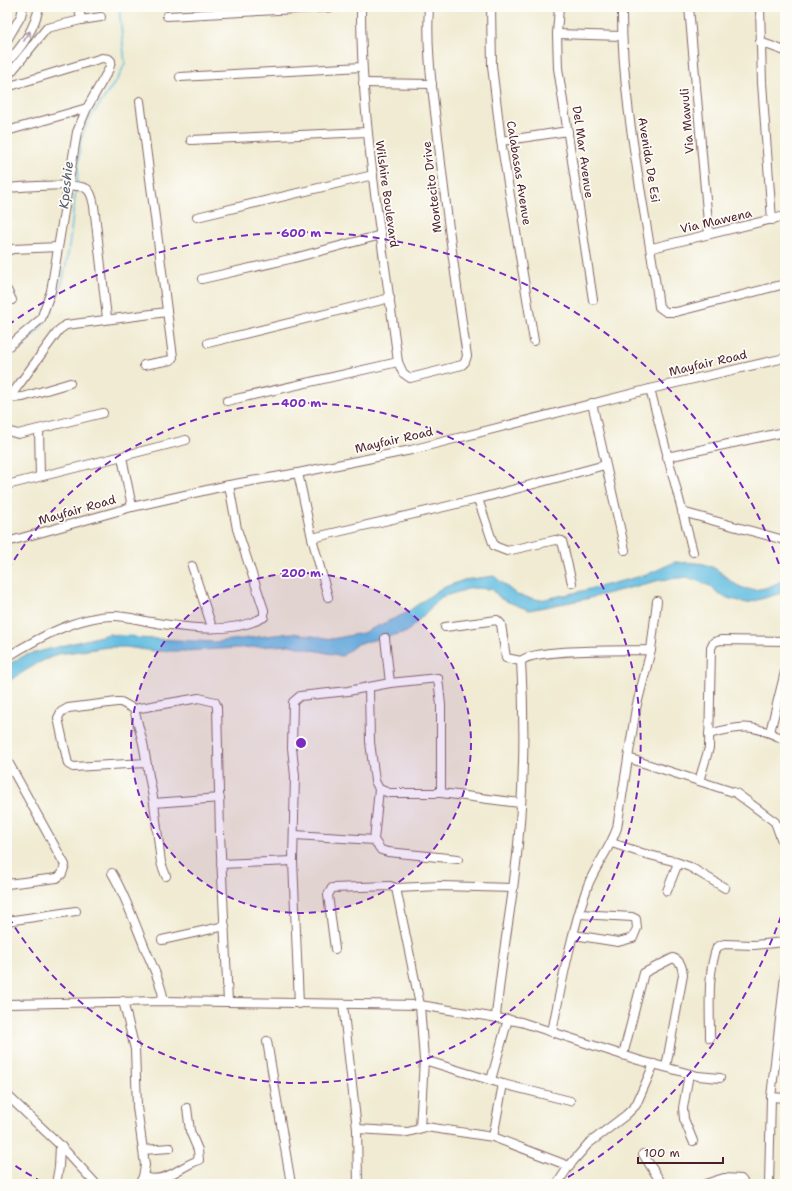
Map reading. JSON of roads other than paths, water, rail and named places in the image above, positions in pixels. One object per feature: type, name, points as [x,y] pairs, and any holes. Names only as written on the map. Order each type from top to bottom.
[{"type":"street","points":[[7,40],[24,7]]},
{"type":"street","points":[[7,62],[15,55],[29,33],[39,7]]},
{"type":"street","points":[[80,7],[81,20]]},
{"type":"street","points":[[167,16],[335,7]]},
{"type":"street","name":"Wilshire Boulevard","points":[[361,7],[362,67],[367,132],[398,362],[403,373],[410,378]]},
{"type":"street","name":"Montecito Drive","points":[[410,378],[462,365],[467,356],[444,197],[432,84],[428,22],[429,7]]},
{"type":"street","name":"Calabasas Avenue","points":[[491,7],[492,66],[501,140],[534,341]]},
{"type":"street","name":"Del Mar Avenue","points":[[559,7],[557,34],[558,68],[593,300]]},
{"type":"street","name":"Avenida De Esi","points":[[622,7],[622,36],[630,112],[660,308],[666,312],[676,312],[785,284]]},
{"type":"street","name":"Via Mawuli","points":[[689,7],[709,234]]},
{"type":"street","points":[[760,7],[760,42],[772,220]]},
{"type":"street","points":[[7,76],[47,28],[101,17]]},
{"type":"street","points":[[557,34],[622,36]]},
{"type":"street","points":[[760,42],[785,51]]},
{"type":"street","points":[[7,88],[102,58],[109,59],[111,61],[109,69],[87,108],[77,132],[73,186],[58,247],[52,291],[41,319],[9,346]]},
{"type":"street","points":[[180,78],[362,67]]},
{"type":"street","points":[[363,83],[432,84]]},
{"type":"street","points":[[140,101],[173,357],[172,360],[144,365]]},
{"type":"street","points":[[7,131],[87,108]]},
{"type":"street","points":[[501,140],[568,131]]},
{"type":"street","points":[[191,140],[367,132]]},
{"type":"street","points":[[197,216],[373,175]]},
{"type":"street","points":[[7,188],[73,186],[89,190],[94,206],[107,318]]},
{"type":"street","name":"Via Mawena","points":[[652,248],[785,216]]},
{"type":"street","points":[[202,278],[294,258],[381,235]]},
{"type":"street","points":[[7,251],[14,249],[58,247]]},
{"type":"street","points":[[7,290],[12,300]]},
{"type":"street","points":[[208,343],[390,298]]},
{"type":"street","points":[[8,400],[59,330],[66,324],[167,312]]},
{"type":"street","name":"Mayfair Road","points":[[7,542],[132,507],[229,485],[298,473],[411,450],[592,403],[785,358]]},
{"type":"street","points":[[227,401],[398,362]]},
{"type":"street","points":[[8,400],[70,383]]},
{"type":"street","points":[[650,389],[693,552]]},
{"type":"street","points":[[592,403],[625,550]]},
{"type":"street","points":[[7,431],[18,434],[103,413]]},
{"type":"street","points":[[39,429],[40,476]]},
{"type":"street","points":[[667,457],[785,432]]},
{"type":"street","points":[[7,485],[186,440]]},
{"type":"street","points":[[122,457],[132,507]]},
{"type":"street","points":[[312,538],[478,499],[605,465]]},
{"type":"street","points":[[298,473],[312,538],[328,597]]},
{"type":"street","points":[[7,657],[48,633],[79,622],[107,617],[121,616],[177,626],[236,628],[255,622],[264,617],[264,610],[238,529],[229,485]]},
{"type":"street","points":[[478,499],[494,546],[507,551],[555,540],[562,541],[572,584]]},
{"type":"street","points":[[682,512],[784,540]]},
{"type":"street","points":[[192,566],[212,627]]},
{"type":"street","points":[[552,1032],[574,935],[589,884],[612,843],[617,828],[636,708],[651,650],[657,601]]},
{"type":"street","points":[[445,627],[497,620],[501,624],[506,658],[521,661],[525,658],[552,653],[651,650]]},
{"type":"street","points":[[384,638],[390,683]]},
{"type":"street","points":[[699,781],[709,748],[711,648],[714,642],[721,640],[785,641]]},
{"type":"street","points":[[496,1016],[501,965],[513,888],[524,757],[521,661]]},
{"type":"street","points":[[770,732],[785,672]]},
{"type":"street","points":[[299,1004],[293,861],[296,776],[292,720],[293,702],[300,696],[348,691],[390,683],[438,678],[441,705],[441,794]]},
{"type":"street","points":[[369,687],[370,742],[375,781],[379,789],[374,840],[381,850],[388,852],[458,859]]},
{"type":"street","points":[[146,763],[72,766],[68,764],[58,727],[58,718],[61,712],[68,708],[121,702],[134,709],[199,698],[214,702],[218,712],[221,864],[228,1002]]},
{"type":"street","points":[[134,709],[154,802],[160,858],[166,876]]},
{"type":"street","points":[[709,734],[736,726],[747,726],[770,732],[785,740]]},
{"type":"street","points":[[628,758],[736,793],[775,822],[785,849]]},
{"type":"street","points":[[7,760],[65,865],[62,874],[57,878],[7,884]]},
{"type":"street","points":[[379,789],[389,793],[441,794],[520,803]]},
{"type":"street","points":[[379,800],[389,793]]},
{"type":"street","points":[[154,802],[220,798]]},
{"type":"street","points":[[295,835],[374,840]]},
{"type":"street","points":[[612,843],[642,854],[678,862],[690,867],[725,888]]},
{"type":"street","points":[[221,864],[293,861]]},
{"type":"street","points":[[667,891],[678,862]]},
{"type":"street","points":[[112,873],[121,888],[143,945],[160,981],[164,1001]]},
{"type":"street","points":[[335,950],[328,895],[329,890],[332,888],[441,886],[513,888]]},
{"type":"street","points":[[396,888],[420,1005],[424,1060],[420,1128]]},
{"type":"street","points":[[7,921],[76,912]]},
{"type":"street","points":[[574,935],[618,942],[633,938],[638,928],[636,919],[632,917],[580,914]]},
{"type":"street","points":[[162,940],[224,926]]},
{"type":"street","points":[[710,1038],[710,1005],[714,956],[717,947],[724,944],[754,945],[785,942]]},
{"type":"street","points":[[623,1055],[642,978],[648,970],[673,958],[682,966],[683,975],[666,1067]]},
{"type":"street","points":[[769,1184],[771,1097],[785,976]]},
{"type":"street","points":[[7,1004],[164,1001],[420,1005],[496,1016],[689,1074],[720,1078]]},
{"type":"street","points":[[123,1002],[134,1042],[137,1107],[145,1165],[141,1180],[155,1180],[167,1177],[188,1164],[199,1160],[198,1150],[190,1131],[187,1108]]},
{"type":"street","points":[[343,1004],[357,1129],[358,1184]]},
{"type":"street","points":[[491,1080],[508,1019]]},
{"type":"street","points":[[266,1041],[291,1184]]},
{"type":"street","points":[[424,1060],[503,1084],[570,1101]]},
{"type":"street","points":[[560,1183],[569,1166],[588,1144],[626,1115],[636,1105],[654,1064]]},
{"type":"street","points":[[689,1074],[683,1108],[684,1119],[693,1140]]},
{"type":"street","points":[[493,1137],[503,1084]]},
{"type":"street","points":[[7,1095],[60,1145],[96,1184]]},
{"type":"street","points":[[771,1097],[785,1098]]},
{"type":"street","points":[[357,1129],[408,1132],[420,1128],[434,1128],[493,1137],[569,1166]]},
{"type":"street","points":[[56,1184],[60,1167],[60,1145]]},
{"type":"street","points":[[143,1150],[170,1148]]},
{"type":"street","points":[[643,1154],[662,1184]]},
{"type":"street","points":[[705,1184],[724,1178],[741,1179],[745,1184]]},
{"type":"water","points":[[675,562],[700,563],[711,566],[735,584],[754,590],[773,585],[785,579],[785,592],[747,603],[724,597],[708,585],[687,577],[660,580],[586,599],[529,610],[501,599],[492,589],[471,588],[441,597],[407,632],[357,644],[342,656],[289,645],[185,651],[154,651],[126,647],[108,647],[58,654],[38,663],[7,682],[7,665],[26,655],[109,634],[137,638],[215,642],[292,633],[332,639],[363,633],[406,613],[440,589],[464,580],[494,576],[517,595],[540,600],[646,575]]},
{"type":"waterway","name":"Kpeshie","points":[[77,184],[80,143],[84,130],[89,120],[120,75],[125,63],[119,7]]},
{"type":"waterway","name":"Kpeshie","points":[[7,355],[34,335],[46,320],[55,303],[66,266],[76,189]]},
{"type":"waterway","points":[[120,636],[133,636],[140,639]]}]
